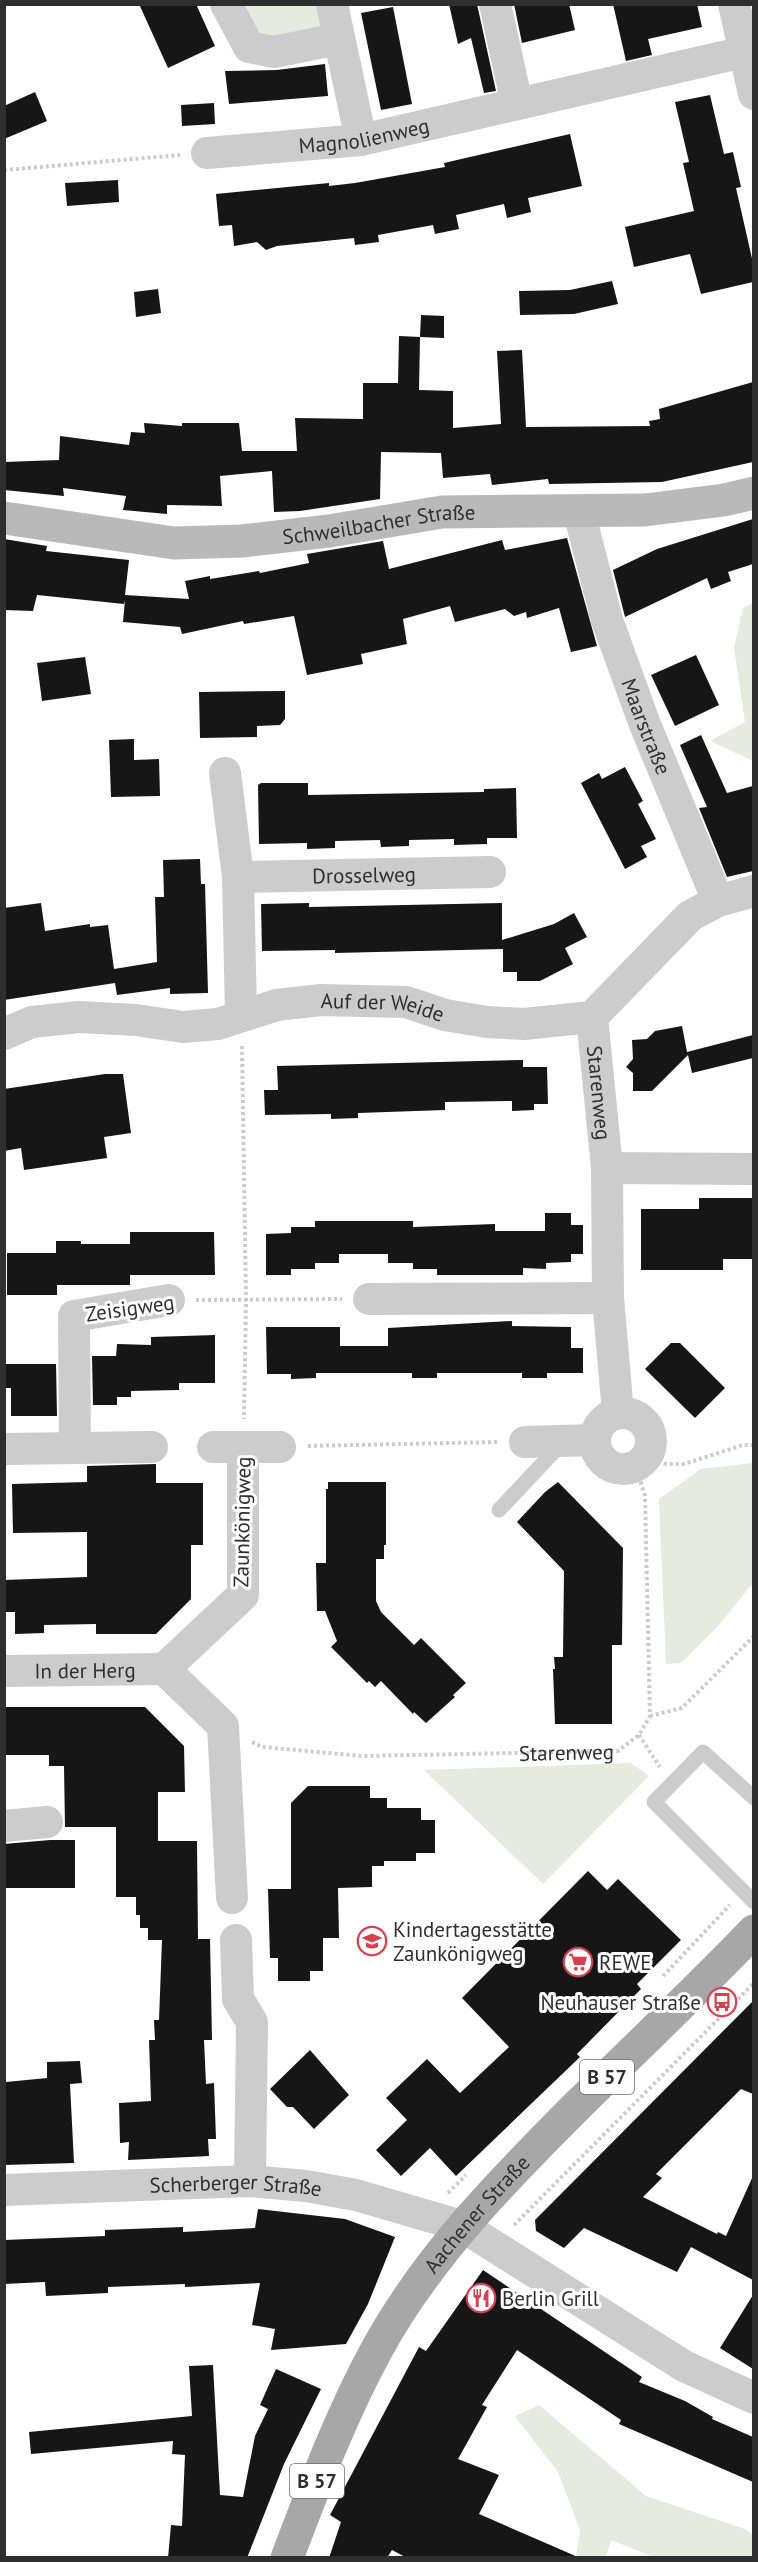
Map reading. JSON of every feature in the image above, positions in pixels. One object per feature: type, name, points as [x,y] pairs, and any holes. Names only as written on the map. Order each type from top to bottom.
[{"type":"main road","name":"Schweilbacher Straße","points":[[4,518],[174,543],[264,539],[329,531],[442,512],[645,510],[724,500],[753,493]]},
{"type":"main road","name":"Aachener Straße","points":[[287,2558],[344,2417],[377,2348],[419,2284],[462,2226],[512,2171],[753,1931]]},
{"type":"street","points":[[226,4],[249,47],[274,52],[338,39]]},
{"type":"street","points":[[332,4],[361,140]]},
{"type":"street","points":[[495,4],[517,104]]},
{"type":"street","points":[[734,4],[753,94]]},
{"type":"street","name":"Magnolienweg","points":[[207,153],[361,140],[744,52]]},
{"type":"street","name":"Maarstraße","points":[[579,512],[610,630],[644,722],[718,901]]},
{"type":"street","points":[[225,774],[238,877],[241,1015]]},
{"type":"street","name":"Drosselweg","points":[[238,877],[490,872]]},
{"type":"street","points":[[592,1017],[690,916],[718,901],[753,891]]},
{"type":"street","name":"Auf der Weide","points":[[4,1034],[32,1022],[79,1017],[136,1020],[183,1027],[218,1024],[277,1005],[321,1000],[406,1002],[445,1015],[487,1022],[524,1024],[592,1017]]},
{"type":"street","name":"Starenweg","points":[[592,1017],[607,1168],[608,1298],[618,1413]]},
{"type":"street","name":"Starenweg","points":[[607,1168],[753,1169]]},
{"type":"street","points":[[369,1299],[608,1298]]},
{"type":"street","name":"Zeisigweg","points":[[75,1447],[74,1316],[169,1300]]},
{"type":"street","points":[[618,1413],[636,1415],[644,1421],[652,1438],[651,1448],[641,1462],[617,1469],[600,1458],[594,1440],[601,1422],[618,1413]]},
{"type":"street","points":[[525,1442],[594,1440]]},
{"type":"street","points":[[4,1449],[152,1447]]},
{"type":"street","points":[[228,1447],[280,1447]]},
{"type":"street","name":"Zaunkönigweg","points":[[164,1669],[243,1595],[228,1447]]},
{"type":"street","points":[[164,1669],[223,1726],[232,1898]]},
{"type":"street","name":"In der Herg","points":[[4,1671],[164,1669]]},
{"type":"street","points":[[4,1826],[47,1822]]},
{"type":"street","points":[[236,1940],[238,2000],[252,2022],[250,2181]]},
{"type":"street","name":"Scherberger Straße","points":[[4,2190],[250,2181],[306,2186],[356,2195],[462,2226]]},
{"type":"street","points":[[462,2226],[684,2366],[753,2398]]},
{"type":"lane","points":[[499,1510],[563,1441]]},
{"type":"lane","points":[[753,1798],[703,1752],[654,1802],[753,1902]]},
{"type":"path","points":[[4,170],[207,153]]},
{"type":"path","name":"Zaunkönigweg","points":[[228,1447],[246,1299],[241,1015]]},
{"type":"path","points":[[246,1299],[317,1299]]},
{"type":"path","name":"Zeisigweg","points":[[169,1300],[246,1299]]},
{"type":"path","points":[[280,1447],[525,1442]]},
{"type":"path","points":[[753,1445],[743,1445],[684,1464],[641,1462],[645,1496],[650,1716],[682,1708],[753,1636]]},
{"type":"path","name":"Starenweg","points":[[223,1726],[262,1747],[362,1756],[618,1751],[639,1735],[650,1716]]},
{"type":"path","points":[[639,1735],[670,1785]]},
{"type":"path","points":[[529,2211],[753,1983]]},
{"type":"shaded area","points":[[241,5],[322,5],[328,32],[276,42],[254,34]]},
{"type":"shaded area","points":[[753,603],[753,761],[710,741],[745,722],[734,648],[743,608]]},
{"type":"shaded area","points":[[753,1463],[753,1583],[718,1626],[681,1663],[666,1664],[659,1499],[701,1469]]},
{"type":"shaded area","points":[[631,1763],[649,1776],[543,1884],[424,1770]]},
{"type":"shaded area","points":[[539,2405],[646,2496],[745,2529],[753,2535],[753,2557],[653,2557],[611,2540],[606,2557],[576,2557],[580,2530],[558,2472],[515,2416]]},
{"type":"building","points":[[139,4],[196,4],[215,46],[168,68]]},
{"type":"building","points":[[449,4],[477,4],[496,91],[484,93],[471,38],[458,44]]},
{"type":"building","points":[[514,4],[569,4],[575,30],[522,43]]},
{"type":"building","points":[[613,4],[697,4],[702,27],[648,39],[652,55],[626,61]]},
{"type":"building","points":[[393,7],[412,104],[381,110],[361,13]]},
{"type":"building","points":[[325,64],[328,96],[229,104],[225,71],[277,70]]},
{"type":"building","points":[[35,92],[47,121],[4,139],[4,106]]},
{"type":"building","points":[[710,95],[724,154],[733,152],[741,187],[736,188],[753,263],[753,282],[701,294],[690,254],[634,267],[625,227],[694,211],[683,163],[689,162],[675,102]]},
{"type":"building","points":[[214,103],[215,124],[182,126],[181,105]]},
{"type":"building","points":[[570,134],[582,186],[528,198],[531,212],[507,218],[504,204],[456,215],[459,229],[435,234],[433,225],[378,235],[379,242],[355,245],[354,238],[277,246],[266,250],[257,242],[234,246],[232,225],[219,226],[216,194],[329,183],[329,186],[355,183],[445,167],[444,163]]},
{"type":"building","points":[[118,180],[119,202],[67,206],[65,183]]},
{"type":"building","points":[[612,281],[618,304],[574,314],[520,315],[519,291],[570,290]]},
{"type":"building","points":[[158,289],[161,313],[136,317],[134,292]]},
{"type":"building","points":[[421,315],[444,316],[444,338],[420,337]]},
{"type":"building","points":[[399,336],[420,337],[419,390],[453,391],[453,428],[501,424],[497,351],[522,350],[526,427],[650,426],[649,421],[660,419],[659,409],[753,382],[753,462],[662,482],[549,484],[548,479],[492,485],[490,474],[443,478],[441,453],[381,452],[380,499],[300,511],[274,512],[272,471],[220,476],[222,506],[167,505],[167,514],[123,510],[126,496],[63,488],[64,496],[4,490],[4,462],[59,460],[60,436],[129,445],[131,432],[145,433],[144,423],[182,426],[182,423],[239,423],[242,451],[297,451],[295,418],[363,419],[363,383],[398,383]]},
{"type":"building","points":[[753,519],[753,564],[728,572],[731,581],[711,589],[707,578],[625,617],[613,570],[657,549]]},
{"type":"building","points":[[567,538],[597,646],[571,652],[559,608],[527,618],[526,612],[514,616],[505,609],[455,622],[450,606],[403,619],[407,644],[361,654],[363,664],[307,675],[294,616],[244,624],[243,621],[182,634],[180,627],[123,622],[125,600],[124,604],[37,595],[33,611],[4,610],[4,539],[47,546],[46,551],[129,560],[125,595],[189,599],[185,581],[210,576],[210,579],[259,571],[260,573],[309,563],[307,554],[383,541],[389,569],[502,540],[505,550]]},
{"type":"building","points":[[696,655],[719,705],[675,726],[651,675]]},
{"type":"building","points":[[85,657],[91,694],[42,701],[37,663]]},
{"type":"building","points":[[285,691],[285,719],[280,725],[257,726],[257,737],[200,738],[199,692]]},
{"type":"building","points":[[701,735],[727,793],[753,786],[753,871],[727,877],[699,808],[707,807],[680,745]]},
{"type":"building","points":[[134,739],[134,760],[159,759],[160,796],[111,797],[109,740]]},
{"type":"building","points":[[625,767],[643,801],[638,804],[656,839],[641,846],[647,857],[625,869],[581,783],[599,773],[602,779]]},
{"type":"building","points":[[261,783],[308,783],[308,795],[484,792],[484,789],[516,788],[517,838],[487,838],[487,844],[454,845],[454,839],[409,840],[409,846],[381,847],[380,840],[335,841],[335,848],[307,849],[307,843],[259,844],[258,785]]},
{"type":"building","points":[[200,859],[201,884],[205,884],[208,993],[170,994],[170,988],[117,995],[115,983],[4,1000],[4,908],[41,903],[45,931],[90,924],[90,927],[108,925],[114,969],[157,962],[155,897],[164,897],[163,860]]},
{"type":"building","points":[[309,903],[309,907],[502,903],[502,940],[554,924],[574,913],[587,937],[565,948],[573,964],[540,981],[517,981],[517,972],[503,972],[503,949],[335,953],[335,950],[262,951],[261,904]]},
{"type":"building","points":[[682,1026],[687,1052],[753,1035],[753,1058],[692,1073],[688,1055],[652,1091],[633,1091],[633,1073],[626,1067],[633,1059],[632,1040],[647,1039],[655,1031]]},
{"type":"building","points":[[523,1060],[523,1067],[547,1067],[548,1104],[534,1104],[534,1110],[512,1111],[512,1101],[445,1102],[445,1110],[358,1113],[358,1118],[331,1119],[331,1114],[265,1115],[264,1090],[278,1090],[277,1066]]},
{"type":"building","points":[[105,1074],[123,1074],[131,1133],[104,1137],[107,1158],[24,1170],[21,1148],[4,1151],[4,1089]]},
{"type":"building","points":[[699,1198],[753,1198],[753,1259],[723,1259],[723,1270],[641,1270],[641,1209],[699,1209]]},
{"type":"building","points":[[545,1213],[571,1213],[571,1225],[583,1225],[583,1254],[571,1254],[571,1262],[546,1263],[546,1269],[523,1268],[523,1275],[437,1275],[437,1269],[413,1269],[413,1263],[388,1263],[388,1254],[339,1254],[339,1263],[315,1263],[315,1269],[291,1269],[291,1275],[266,1275],[266,1234],[291,1233],[291,1227],[315,1227],[315,1221],[413,1221],[413,1227],[495,1224],[495,1231],[545,1231]]},
{"type":"building","points":[[130,1232],[214,1232],[215,1275],[130,1275],[130,1285],[57,1285],[57,1295],[7,1295],[7,1253],[56,1253],[56,1241],[81,1241],[81,1244],[130,1244]]},
{"type":"building","points":[[512,1321],[512,1326],[571,1327],[571,1348],[583,1348],[583,1373],[547,1373],[547,1378],[522,1378],[522,1373],[437,1373],[437,1378],[412,1378],[412,1373],[316,1373],[316,1378],[291,1379],[291,1374],[267,1374],[266,1327],[340,1327],[340,1346],[388,1346],[388,1328]]},
{"type":"building","points":[[215,1335],[215,1383],[179,1383],[179,1390],[131,1391],[131,1397],[117,1397],[117,1405],[93,1405],[92,1356],[116,1356],[117,1344],[151,1345],[151,1337]]},
{"type":"building","points":[[671,1343],[680,1343],[725,1388],[695,1418],[645,1369]]},
{"type":"building","points":[[4,1364],[56,1364],[57,1416],[11,1416],[11,1388],[4,1388]]},
{"type":"building","points":[[156,1464],[156,1483],[203,1483],[203,1545],[191,1545],[191,1599],[156,1634],[96,1634],[96,1624],[44,1625],[44,1633],[15,1634],[15,1612],[4,1612],[4,1580],[87,1577],[87,1532],[13,1533],[12,1484],[87,1482],[87,1466]]},
{"type":"building","points":[[328,1482],[386,1482],[386,1545],[384,1545],[384,1559],[376,1559],[376,1601],[381,1612],[414,1645],[421,1638],[466,1683],[453,1695],[455,1697],[426,1723],[414,1712],[413,1714],[381,1681],[375,1687],[369,1681],[367,1683],[331,1647],[337,1641],[325,1611],[317,1611],[316,1563],[326,1563],[326,1489],[328,1489]]},
{"type":"building","points":[[558,1482],[623,1548],[622,1645],[612,1645],[612,1724],[555,1724],[553,1669],[555,1669],[554,1657],[563,1657],[564,1571],[517,1522],[545,1492]]},
{"type":"building","points":[[4,1707],[145,1707],[184,1746],[185,1792],[158,1792],[158,1841],[197,1841],[198,1939],[210,1939],[212,2040],[204,2040],[206,2084],[214,2083],[216,2139],[208,2139],[209,2156],[128,2160],[129,2142],[120,2143],[119,2103],[151,2101],[149,2040],[155,2040],[154,2020],[159,2020],[162,1940],[148,1940],[148,1928],[140,1928],[140,1915],[136,1915],[136,1897],[116,1897],[116,1827],[65,1827],[64,1766],[49,1766],[49,1755],[4,1755]]},
{"type":"building","points":[[308,1786],[370,1786],[370,1798],[387,1798],[387,1808],[421,1808],[421,1820],[435,1820],[435,1853],[416,1853],[416,1861],[384,1861],[384,1866],[372,1866],[372,1887],[338,1888],[339,1938],[323,1938],[323,1971],[310,1971],[310,1981],[278,1981],[278,1958],[270,1958],[268,1889],[291,1889],[291,1803]]},
{"type":"building","points":[[75,1840],[75,1888],[4,1888],[4,1844]]},
{"type":"building","name":"REWE","points":[[588,1871],[607,1890],[618,1879],[681,1940],[637,1984],[641,1989],[577,2054],[580,2057],[456,2176],[430,2148],[401,2176],[376,2150],[407,2120],[386,2098],[427,2059],[460,2093],[509,2047],[462,1998]]},
{"type":"building","points":[[753,2001],[753,2094],[741,2089],[656,2174],[662,2178],[643,2197],[717,2234],[718,2232],[726,2236],[753,2176],[753,2280],[691,2247],[677,2272],[584,2228],[564,2248],[536,2231],[535,2220]]},
{"type":"building","points":[[310,2050],[349,2095],[314,2129],[293,2107],[287,2107],[270,2089]]},
{"type":"building","points":[[80,2061],[82,2083],[70,2084],[74,2163],[4,2165],[6,2082],[47,2078],[47,2062]]},
{"type":"building","points":[[258,2209],[345,2219],[395,2237],[368,2304],[346,2344],[271,2350],[275,2329],[252,2325],[260,2283],[185,2287],[185,2284],[108,2287],[108,2293],[46,2296],[45,2282],[4,2284],[4,2240],[105,2236],[105,2230],[183,2227],[183,2232],[255,2228]]},
{"type":"building","points":[[483,2270],[642,2377],[639,2382],[685,2401],[713,2417],[712,2419],[753,2437],[753,2482],[619,2424],[621,2420],[517,2350],[482,2405],[487,2407],[458,2459],[499,2475],[479,2514],[580,2558],[407,2558],[392,2550],[387,2558],[329,2558],[341,2522],[330,2515],[419,2347],[426,2351]]},
{"type":"building","points":[[753,2295],[753,2369],[720,2348]]},
{"type":"building","points":[[213,2365],[220,2495],[243,2497],[255,2436],[268,2409],[260,2405],[276,2369],[321,2389],[284,2464],[247,2558],[168,2558],[171,2525],[182,2526],[185,2455],[172,2454],[173,2441],[31,2454],[29,2432],[192,2416],[189,2366]]},
{"type":"place","name":"Kindertagesstätte Zaunkönigweg","points":[[372,1941]]},
{"type":"place","name":"REWE","points":[[578,1962]]},
{"type":"place","name":"Neuhauser Straße","points":[[722,2002]]},
{"type":"place","name":"Berlin Grill","points":[[481,2298]]}]
